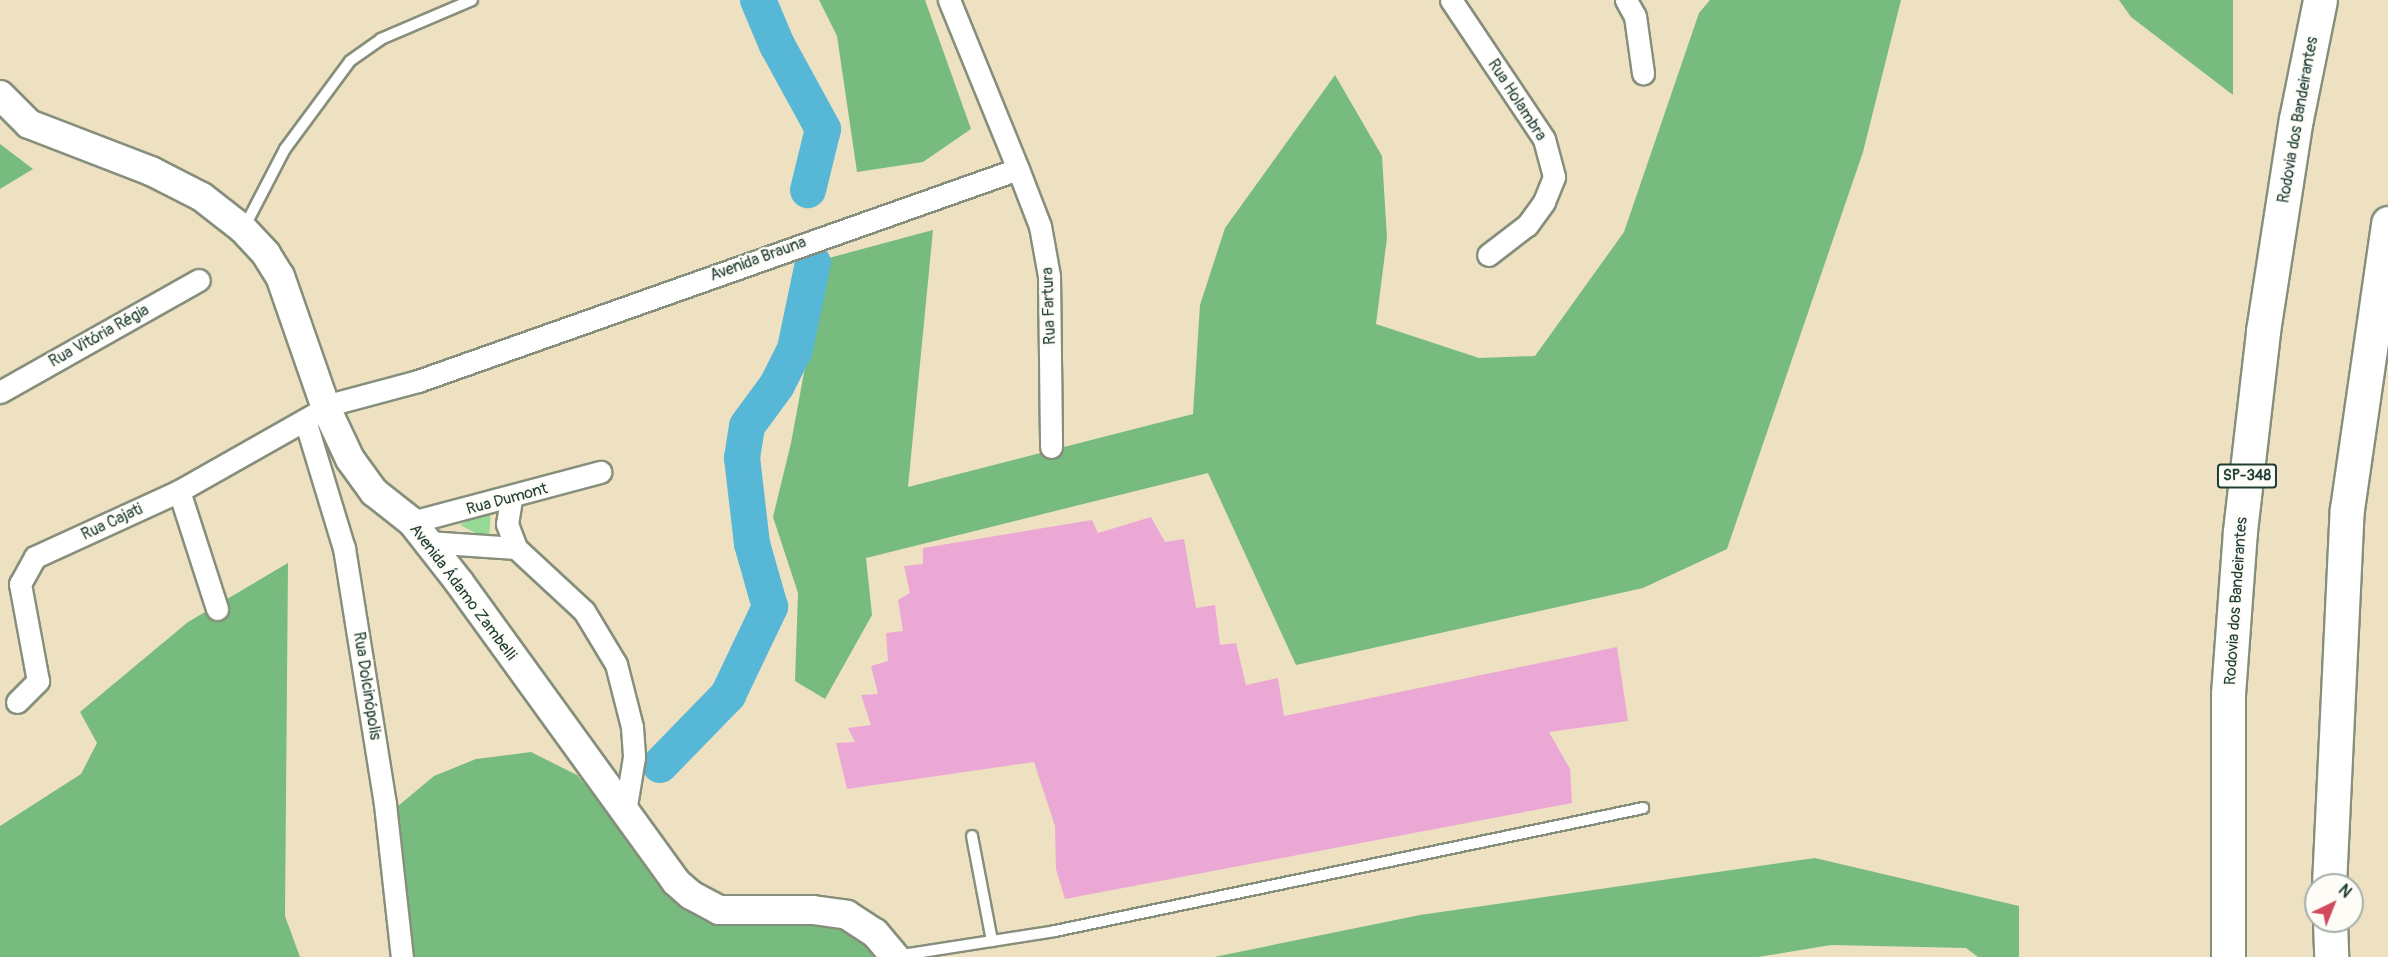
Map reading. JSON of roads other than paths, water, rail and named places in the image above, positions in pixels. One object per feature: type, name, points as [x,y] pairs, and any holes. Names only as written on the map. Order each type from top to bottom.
[{"type":"highway","name":"Rodovia dos Bandeirantes","points":[[2228,957],[2228,694],[2240,531],[2263,331],[2296,119],[2320,0]]},
{"type":"highway","points":[[2330,873],[2347,509],[2388,223]]},
{"type":"highway","points":[[2330,933],[2331,957]]},
{"type":"street","points":[[949,0],[1018,169]]},
{"type":"street","name":"Rua Holambra","points":[[1451,0],[1544,139],[1554,177],[1544,202],[1527,225],[1488,255]]},
{"type":"street","points":[[1626,0],[1635,16],[1643,73]]},
{"type":"street","name":"Avenida Ádamo Zambelli","points":[[0,95],[29,124],[151,171],[202,197],[243,229],[280,276],[319,411],[350,459],[374,492],[420,532],[676,882],[704,904],[731,912],[813,910],[847,915],[859,920],[895,956]]},
{"type":"street","name":"Avenida Brauna","points":[[319,411],[418,381],[1018,169]]},
{"type":"street","name":"Rua Fartura","points":[[1018,169],[1040,226],[1049,276],[1051,447]]},
{"type":"street","name":"Rua Vitória Régia","points":[[0,392],[199,280]]},
{"type":"street","name":"Rua Cajati","points":[[17,702],[38,681],[20,584],[36,557],[179,491],[319,411]]},
{"type":"street","name":"Rua Dolcinópolis","points":[[319,411],[346,560],[385,804],[402,957]]},
{"type":"street","name":"Rua Dumont","points":[[420,532],[511,499],[600,472]]},
{"type":"street","points":[[179,491],[218,609]]},
{"type":"street","points":[[511,499],[507,524],[516,548],[584,610],[616,664],[632,727],[634,757],[625,812]]},
{"type":"street","points":[[420,532],[516,548]]},
{"type":"lane","points":[[243,229],[285,149],[350,61],[381,39],[472,0]]},
{"type":"lane","points":[[895,956],[992,941],[1643,808]]},
{"type":"lane","points":[[972,836],[992,941]]},
{"type":"waterway","points":[[758,0],[777,45],[823,129],[808,190]]},
{"type":"waterway","points":[[660,765],[728,695],[770,607],[752,544],[742,458],[747,426],[777,385],[795,349],[813,263]]}]
